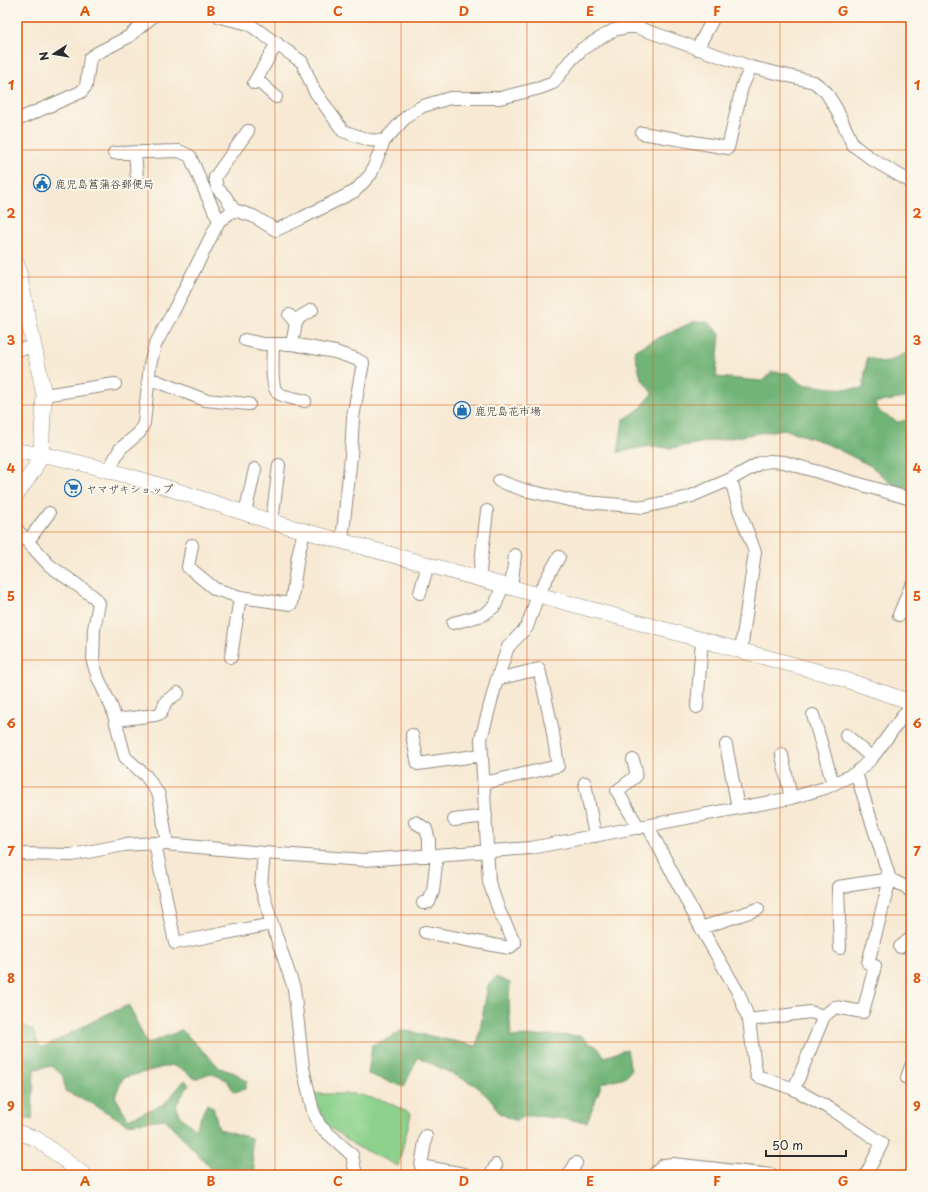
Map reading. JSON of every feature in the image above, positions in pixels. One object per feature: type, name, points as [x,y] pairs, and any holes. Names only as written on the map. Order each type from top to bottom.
[{"type":"street","points":[[17,120],[80,92],[86,86],[90,58],[128,37],[152,17]]},
{"type":"street","points":[[220,17],[250,20],[302,62],[314,90],[343,131],[369,140],[384,141]]},
{"type":"street","points":[[697,49],[714,17]]},
{"type":"street","points":[[248,131],[215,177],[217,188],[234,210],[253,216],[276,230],[354,191],[371,174],[384,141],[405,118],[414,111],[424,106],[450,98],[500,98],[540,88],[553,82],[582,49],[614,30],[633,26],[751,67],[814,82],[826,92],[853,145],[874,160],[911,182]]},
{"type":"street","points":[[276,97],[255,81],[277,43]]},
{"type":"street","points":[[642,133],[728,148],[742,87],[751,67]]},
{"type":"street","points":[[114,153],[179,151],[190,156],[219,221]]},
{"type":"street","points":[[135,152],[137,179]]},
{"type":"street","points":[[108,471],[120,449],[139,433],[144,423],[149,378],[155,345],[219,221],[234,210]]},
{"type":"street","points":[[17,264],[20,296],[35,348],[44,395],[41,456],[34,471],[17,494]]},
{"type":"street","points":[[292,344],[293,319],[312,310]]},
{"type":"street","points":[[245,340],[264,344],[292,344],[335,352],[363,363],[354,417],[342,541]]},
{"type":"street","points":[[273,344],[273,376],[275,390],[279,394],[305,401]]},
{"type":"street","points":[[17,349],[35,348]]},
{"type":"street","points":[[149,378],[205,400],[249,404]]},
{"type":"street","points":[[44,395],[115,384]]},
{"type":"street","points":[[17,451],[58,458],[108,471],[183,492],[272,522],[834,676],[911,704],[872,758],[856,773],[825,788],[791,798],[530,848],[364,860],[264,853],[161,843],[124,844],[72,855],[17,854]]},
{"type":"street","points":[[499,481],[524,490],[574,501],[644,507],[689,496],[732,479],[760,463],[770,461],[784,462],[911,499]]},
{"type":"street","points":[[272,522],[279,465]]},
{"type":"street","points":[[245,513],[255,469]]},
{"type":"street","points":[[732,479],[739,510],[755,552],[741,650]]},
{"type":"street","points":[[479,579],[487,512]]},
{"type":"street","points":[[28,542],[49,513]]},
{"type":"street","points":[[17,530],[49,565],[94,597],[99,603],[94,629],[93,662],[98,678],[112,708],[125,758],[146,776],[159,795],[161,843],[175,943],[272,924]]},
{"type":"street","points":[[192,544],[188,568],[214,589],[240,597],[292,604],[298,556],[304,531]]},
{"type":"street","points":[[453,623],[483,615],[495,606],[507,586],[515,555]]},
{"type":"street","points":[[425,932],[508,948],[515,943],[500,913],[489,882],[481,739],[497,679],[508,647],[527,627],[538,595],[559,557]]},
{"type":"street","points":[[420,593],[428,564]]},
{"type":"street","points":[[899,615],[911,586]]},
{"type":"street","points":[[231,657],[240,597]]},
{"type":"street","points":[[697,707],[702,640]]},
{"type":"street","points":[[484,784],[558,766],[552,726],[539,669],[497,679]]},
{"type":"street","points":[[116,720],[161,713],[166,701],[178,693]]},
{"type":"street","points":[[813,715],[833,784]]},
{"type":"street","points":[[412,735],[418,764],[482,755]]},
{"type":"street","points":[[846,735],[872,758]]},
{"type":"street","points":[[726,745],[738,808]]},
{"type":"street","points":[[782,755],[791,798]]},
{"type":"street","points":[[633,760],[636,771],[635,777],[617,790],[643,827],[739,994],[749,1020],[757,1076],[794,1089],[836,1112],[882,1143],[866,1175]]},
{"type":"street","points":[[794,1089],[824,1016],[835,1007],[863,1012],[875,966],[868,963],[890,879],[856,773]]},
{"type":"street","points":[[586,783],[595,836]]},
{"type":"street","points":[[454,820],[486,816]]},
{"type":"street","points":[[415,822],[426,829],[433,855],[433,891],[429,902],[423,903]]},
{"type":"street","points":[[264,853],[261,886],[272,924],[294,988],[303,1068],[313,1111],[320,1126],[352,1155],[356,1175]]},
{"type":"street","points":[[840,948],[838,887],[890,879],[906,887],[911,892]]},
{"type":"street","points":[[700,928],[758,909]]},
{"type":"street","points":[[900,947],[911,938]]},
{"type":"street","points":[[749,1020],[810,1012],[824,1016]]},
{"type":"street","points":[[907,1078],[911,1066]]},
{"type":"street","points":[[17,1132],[37,1139],[71,1170],[84,1175]]},
{"type":"street","points":[[426,1136],[421,1166],[466,1174]]},
{"type":"street","points":[[569,1175],[576,1163]]},
{"type":"street","points":[[653,1175],[664,1165],[673,1164],[772,1175]]},
{"type":"green space","points":[[693,322],[708,322],[720,334],[716,377],[762,381],[772,372],[789,373],[801,384],[832,388],[863,389],[867,357],[884,363],[907,353],[911,353],[911,397],[874,403],[881,413],[898,422],[911,419],[911,493],[900,491],[871,466],[823,442],[784,429],[671,448],[650,446],[618,452],[623,420],[641,408],[652,393],[641,378],[634,351]]},
{"type":"green space","points":[[496,977],[510,983],[509,1004],[511,1037],[548,1035],[582,1036],[586,1041],[597,1047],[605,1057],[627,1049],[631,1071],[625,1077],[602,1083],[587,1122],[538,1116],[524,1116],[516,1121],[499,1113],[493,1102],[475,1085],[418,1057],[404,1087],[368,1074],[372,1045],[390,1038],[402,1030],[477,1046],[488,985]]},
{"type":"green space","points":[[129,1005],[147,1044],[182,1030],[220,1068],[235,1073],[247,1081],[245,1089],[234,1092],[227,1080],[210,1073],[195,1079],[185,1071],[171,1065],[123,1078],[115,1096],[128,1119],[164,1104],[185,1080],[189,1085],[176,1105],[181,1117],[195,1129],[207,1104],[213,1107],[219,1129],[251,1138],[253,1163],[256,1175],[213,1175],[209,1166],[165,1119],[127,1124],[91,1103],[65,1091],[63,1076],[52,1066],[34,1069],[32,1120],[17,1115],[17,1025],[21,1024],[33,1030],[40,1047],[48,1045],[107,1014]]},
{"type":"green space","points":[[313,1094],[355,1094],[385,1101],[411,1114],[398,1166],[356,1146],[325,1124]]},
{"type":"place","name":"鹿児島菖蒲谷郵便局","points":[[42,183]]},
{"type":"place","name":"鹿児島花市場","points":[[462,410]]},
{"type":"place","name":"ヤマザキショップ","points":[[73,488]]}]
